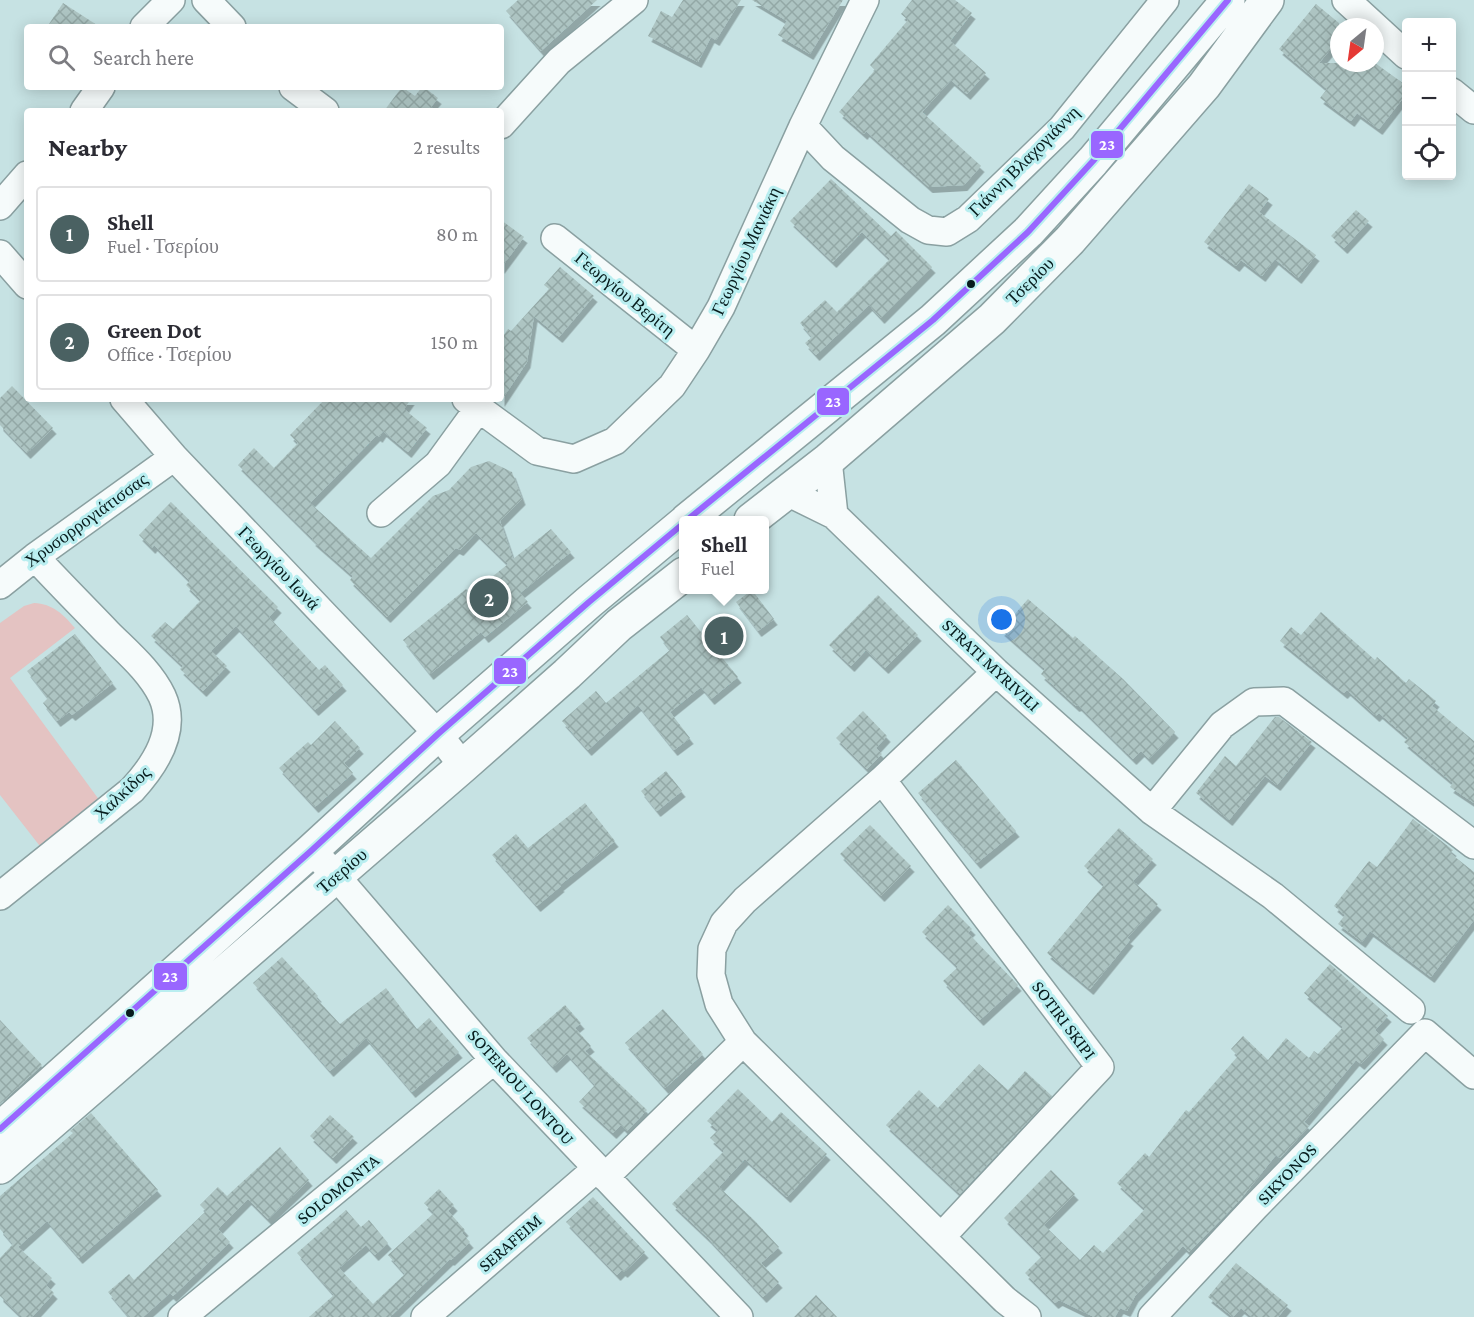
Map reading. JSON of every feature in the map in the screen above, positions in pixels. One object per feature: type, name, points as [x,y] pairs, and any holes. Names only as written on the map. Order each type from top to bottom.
[{"type":"main road","name":"Τσερίου","points":[[692,516],[933,320],[1028,232],[1093,161],[1228,0]]},
{"type":"main road","name":"Τσερίου","points":[[757,516],[828,460],[992,319],[1070,240],[1204,86],[1267,0]]},
{"type":"main road","name":"Τσερίου","points":[[0,1129],[438,734],[679,527]]},
{"type":"main road","name":"Τσερίου","points":[[0,1167],[463,766],[619,625],[679,578]]},
{"type":"street","points":[[147,24],[171,0]]},
{"type":"street","points":[[206,0],[229,24]]},
{"type":"street","points":[[504,122],[559,61],[634,0]]},
{"type":"street","name":"Γιάννη Βλαχογιάννη","points":[[803,126],[833,158],[910,220],[928,230],[947,232],[968,219],[1062,128],[1165,0]]},
{"type":"street","points":[[1346,0],[1402,50]]},
{"type":"street","name":"Γεωργίου Μανιάκη","points":[[472,404],[537,451],[574,459],[615,441],[672,386],[721,307],[803,126],[863,1]]},
{"type":"street","points":[[297,90],[321,108]]},
{"type":"street","points":[[1456,95],[1474,110]]},
{"type":"street","points":[[0,206],[24,178]]},
{"type":"street","name":"Γεωργίου Βερίτη","points":[[555,238],[696,350]]},
{"type":"street","points":[[0,254],[24,282]]},
{"type":"street","name":"Γεωργίου Ιωνά","points":[[127,402],[174,457],[438,734],[463,766]]},
{"type":"street","points":[[381,513],[438,464],[472,404]]},
{"type":"street","name":"Χρυσορρογιάτισσας","points":[[0,585],[35,557],[174,457]]},
{"type":"street","points":[[828,460],[834,515]]},
{"type":"street","name":"STRATI MYRIVILI","points":[[788,492],[834,515],[996,672],[1152,811],[1273,896],[1411,1010]]},
{"type":"street","name":"Χαλκίδος","points":[[0,896],[132,790],[150,770],[160,752],[165,734],[166,714],[162,696],[143,668],[35,557]]},
{"type":"street","points":[[996,672],[882,780],[772,875],[724,923],[712,949],[711,975],[719,1004],[743,1042],[1005,1300],[1027,1317]]},
{"type":"street","points":[[1152,811],[1222,725],[1254,702],[1284,701],[1474,845]]},
{"type":"street","name":"SOTIRI SKIPI","points":[[882,780],[1100,1067],[942,1236]]},
{"type":"street","name":"SOTERIOU LONTOU","points":[[312,850],[494,1060],[739,1317]]},
{"type":"street","name":"SIKYONOS","points":[[1152,1317],[1255,1207],[1425,1033],[1474,1075]]},
{"type":"street","name":"SERAFEIM","points":[[425,1317],[600,1173],[743,1042]]},
{"type":"street","name":"SOLOMONTA","points":[[182,1317],[494,1060]]},
{"type":"shaded area","points":[[34,603],[47,605],[57,611],[75,628],[10,678],[100,801],[43,850],[0,795],[0,623],[24,606]]},
{"type":"building","points":[[518,0],[597,0],[541,51],[506,11]]},
{"type":"building","points":[[683,0],[741,0],[716,40],[711,37],[698,62],[648,36],[661,11],[672,17]]},
{"type":"building","points":[[752,0],[843,0],[810,54],[778,35],[787,21]]},
{"type":"building","points":[[912,0],[955,0],[972,13],[950,41],[986,73],[967,94],[951,80],[922,112],[981,166],[964,185],[929,187],[866,131],[864,134],[839,112],[875,70],[870,65],[908,20],[901,14]]},
{"type":"building","points":[[63,3],[95,24],[49,24]]},
{"type":"building","points":[[1316,4],[1333,18],[1330,18],[1330,50],[1319,63],[1330,63],[1330,72],[1384,72],[1384,69],[1402,82],[1402,99],[1379,129],[1357,113],[1351,121],[1320,98],[1327,89],[1279,49]]},
{"type":"building","points":[[400,90],[406,90],[415,96],[420,90],[428,90],[438,98],[432,108],[386,108]]},
{"type":"building","points":[[831,179],[891,236],[896,231],[932,267],[881,318],[869,305],[816,355],[805,343],[812,337],[800,323],[825,300],[837,312],[890,259],[862,232],[833,262],[790,221]]},
{"type":"building","points":[[1249,184],[1269,199],[1259,212],[1316,255],[1298,278],[1275,259],[1262,276],[1241,260],[1236,266],[1204,242]]},
{"type":"building","points":[[1356,210],[1369,221],[1344,248],[1331,236]]},
{"type":"building","points":[[504,222],[524,237],[504,264]]},
{"type":"building","points":[[560,267],[594,296],[559,337],[534,316],[527,362],[504,396],[504,335],[508,329],[511,331],[549,289],[544,285]]},
{"type":"building","points":[[12,386],[24,398],[24,402],[28,402],[53,428],[27,453],[0,425],[0,398]]},
{"type":"building","points":[[322,402],[409,402],[404,409],[427,428],[408,452],[383,431],[310,503],[371,558],[433,496],[449,490],[471,467],[489,461],[512,472],[522,499],[500,521],[513,559],[551,529],[571,552],[520,593],[528,602],[485,637],[481,632],[430,674],[403,640],[466,589],[471,594],[508,564],[476,533],[460,550],[456,548],[387,617],[350,580],[353,576],[312,540],[238,465],[254,448],[274,468],[298,443],[290,435]]},
{"type":"building","points":[[171,502],[278,607],[269,617],[319,670],[325,665],[343,685],[315,710],[236,626],[211,651],[227,666],[203,691],[180,669],[183,666],[151,636],[165,622],[173,629],[201,600],[186,585],[190,581],[154,545],[152,548],[139,535]]},
{"type":"building","points":[[747,594],[755,594],[774,619],[758,631],[736,602]]},
{"type":"building","points":[[878,595],[918,635],[885,668],[866,650],[851,666],[829,645]]},
{"type":"building","points":[[1028,599],[1073,638],[1075,636],[1123,679],[1175,732],[1149,759],[1141,751],[1133,759],[1078,705],[1076,706],[1041,674],[1045,669],[1001,630]]},
{"type":"building","points":[[1321,612],[1375,660],[1377,657],[1406,683],[1409,679],[1436,701],[1432,706],[1474,741],[1474,803],[1450,787],[1453,783],[1404,742],[1408,738],[1379,713],[1376,716],[1347,690],[1344,693],[1280,641],[1291,627],[1301,635]]},
{"type":"building","points":[[687,615],[738,677],[711,699],[701,687],[670,712],[690,738],[674,750],[638,705],[588,750],[562,721],[596,691],[606,703],[670,650],[660,637]]},
{"type":"building","points":[[75,634],[113,683],[72,715],[69,712],[57,721],[43,703],[48,698],[27,671]]},
{"type":"building","points":[[863,711],[887,736],[876,748],[882,754],[867,769],[836,738]]},
{"type":"building","points":[[1275,717],[1279,717],[1312,742],[1277,785],[1265,776],[1229,820],[1196,793],[1225,756],[1236,766]]},
{"type":"building","points":[[335,721],[360,748],[344,763],[353,773],[315,807],[279,768],[308,742],[311,745]]},
{"type":"building","points":[[956,760],[1016,831],[977,863],[918,793]]},
{"type":"building","points":[[666,771],[682,791],[657,811],[641,791]]},
{"type":"building","points":[[585,803],[615,841],[537,906],[492,855],[516,834],[528,848]]},
{"type":"building","points":[[1413,819],[1453,850],[1450,853],[1474,872],[1474,920],[1431,977],[1370,931],[1362,942],[1338,924],[1345,915],[1334,906],[1369,861],[1377,867]]},
{"type":"building","points":[[870,825],[911,866],[881,896],[840,854]]},
{"type":"building","points":[[1119,828],[1153,859],[1133,881],[1158,904],[1127,938],[1130,940],[1090,989],[1047,953],[1104,885],[1084,866]]},
{"type":"building","points":[[948,905],[972,929],[968,933],[1018,985],[980,1020],[943,981],[958,967],[922,932]]},
{"type":"building","points":[[282,957],[340,1024],[386,988],[417,1029],[429,1018],[459,1052],[412,1092],[366,1038],[330,1071],[253,983]]},
{"type":"building","points":[[1330,964],[1388,1016],[1375,1030],[1384,1039],[1361,1064],[1356,1060],[1304,1122],[1309,1126],[1280,1158],[1276,1155],[1239,1201],[1189,1252],[1183,1246],[1135,1296],[1127,1311],[1120,1308],[1115,1317],[1094,1317],[1059,1300],[1055,1303],[1025,1273],[1042,1256],[1004,1218],[1051,1170],[1075,1194],[1044,1225],[1080,1260],[1094,1245],[1103,1253],[1145,1209],[1117,1183],[1145,1153],[1149,1157],[1186,1110],[1189,1112],[1238,1056],[1231,1049],[1243,1036],[1268,1060],[1286,1038],[1309,1058],[1314,1051],[1318,1054],[1343,1027],[1304,993]]},
{"type":"building","points":[[565,1005],[581,1023],[575,1028],[591,1046],[585,1051],[647,1110],[627,1131],[621,1125],[613,1133],[579,1102],[595,1085],[567,1054],[553,1067],[527,1038]]},
{"type":"building","points":[[663,1009],[703,1054],[665,1088],[625,1043]]},
{"type":"building","points":[[0,1020],[42,1065],[0,1104]]},
{"type":"building","points":[[979,1064],[1008,1090],[1025,1071],[1052,1096],[960,1194],[886,1125],[919,1090],[938,1108]]},
{"type":"building","points":[[738,1089],[772,1122],[781,1112],[827,1154],[787,1197],[745,1159],[719,1187],[779,1247],[761,1263],[779,1282],[763,1297],[708,1238],[672,1204],[724,1151],[710,1138],[718,1130],[707,1121]]},
{"type":"building","points":[[91,1113],[158,1190],[79,1258],[47,1221],[18,1247],[52,1278],[46,1285],[54,1293],[32,1317],[22,1317],[0,1296],[0,1258],[13,1244],[0,1229],[0,1196],[73,1133],[70,1131]]},
{"type":"building","points":[[330,1115],[354,1137],[333,1158],[310,1136]]},
{"type":"building","points":[[280,1147],[309,1180],[268,1219],[248,1199],[218,1229],[230,1242],[173,1296],[170,1293],[143,1317],[129,1317],[108,1292],[129,1274],[134,1280],[206,1211],[200,1205],[218,1187],[227,1196]]},
{"type":"building","points":[[439,1189],[454,1205],[448,1211],[465,1230],[462,1233],[470,1242],[390,1317],[309,1317],[334,1295],[297,1253],[346,1210],[361,1227],[369,1220],[388,1243],[375,1255],[366,1245],[339,1268],[373,1304],[405,1274],[388,1255],[434,1213],[424,1203]]},
{"type":"building","points":[[593,1197],[645,1252],[624,1272],[622,1270],[617,1275],[566,1222]]},
{"type":"building","points":[[1236,1263],[1288,1305],[1278,1317],[1252,1317],[1241,1308],[1233,1317],[1208,1297]]},
{"type":"building","points":[[816,1295],[837,1317],[794,1317]]},
{"type":"transit line","name":"23","points":[[692,516],[933,320],[1028,232],[1093,161],[1228,0]]},
{"type":"transit line","name":"23","points":[[0,1129],[438,734],[589,602],[679,527]]},
{"type":"place","name":"Green Dot","points":[[489,598]]},
{"type":"place","name":"Shell","points":[[724,636]]}]
